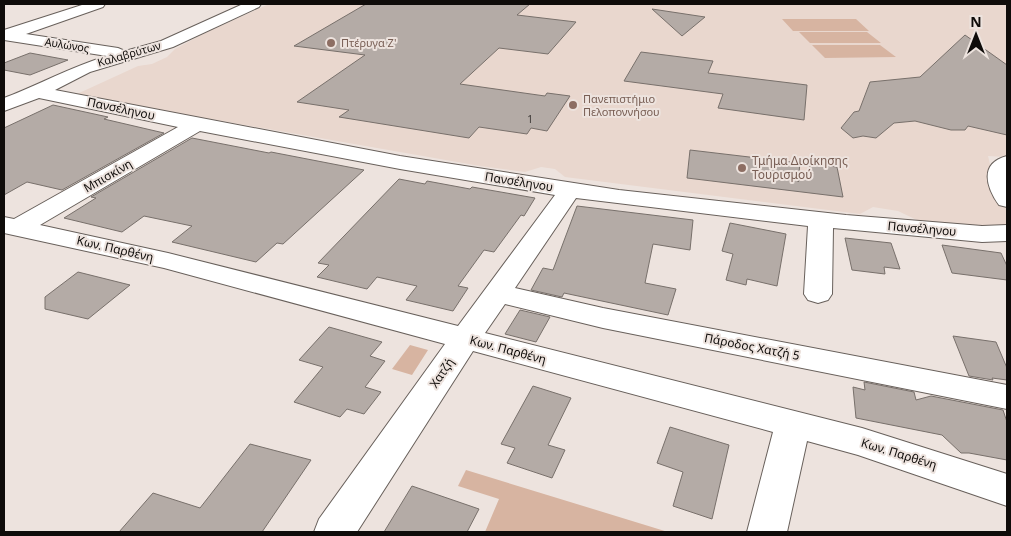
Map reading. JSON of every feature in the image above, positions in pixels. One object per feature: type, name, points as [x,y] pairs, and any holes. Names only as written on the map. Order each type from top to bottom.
[{"type":"street","points":[[5,36],[98,4]]},
{"type":"street","name":"Καλαβρύτων","points":[[130,55],[175,40],[254,4]]},
{"type":"street","name":"Αυλώνος","points":[[5,36],[130,55]]},
{"type":"street","points":[[4,105],[37,92],[69,86],[99,75],[125,63],[130,55]]},
{"type":"street","name":"Πανσέληνου","points":[[37,92],[432,168],[570,190],[821,220],[982,234],[1007,234]]},
{"type":"street","name":"Μπισκίνη","points":[[11,227],[198,124]]},
{"type":"street","points":[[1007,163],[1002,167],[998,179],[1007,200]]},
{"type":"street","name":"Χατζή","points":[[334,532],[465,339],[570,190]]},
{"type":"street","points":[[818,294],[821,220]]},
{"type":"street","name":"Κων. Παρθένη","points":[[11,227],[168,261],[888,449],[1007,490]]},
{"type":"street","name":"Πάροδος Χατζή 5","points":[[497,293],[603,318],[1007,397]]},
{"type":"street","points":[[767,532],[793,424]]},
{"type":"shaded area","name":"Πανεπιστήμιο Πελοποννήσου","points":[[269,4],[1007,4],[1007,157],[988,156],[996,190],[1007,210],[1007,225],[999,229],[919,221],[898,211],[873,207],[860,214],[565,177],[555,169],[541,167],[525,172],[480,166],[77,94],[138,66],[152,64],[167,57],[175,49],[205,33]]},
{"type":"shaded area","points":[[782,19],[856,19],[869,31],[793,31]]},
{"type":"shaded area","points":[[799,32],[867,32],[881,43],[810,43]]},
{"type":"shaded area","points":[[812,45],[880,45],[896,57],[825,58]]},
{"type":"shaded area","points":[[410,345],[428,350],[412,375],[392,369]]},
{"type":"shaded area","points":[[466,470],[668,532],[485,532],[499,499],[458,486]]},
{"type":"building","points":[[366,4],[530,4],[517,15],[576,22],[548,54],[499,48],[460,84],[545,96],[547,93],[570,96],[547,131],[531,128],[527,134],[479,127],[469,138],[339,117],[349,110],[297,102],[365,55],[294,46]]},
{"type":"building","points":[[652,9],[705,17],[682,36]]},
{"type":"building","points":[[965,35],[1007,65],[1007,135],[968,126],[965,130],[951,130],[915,121],[894,123],[876,138],[863,136],[853,138],[841,128],[854,112],[859,111],[870,82],[920,77]]},
{"type":"building","points":[[641,52],[713,61],[708,73],[807,85],[804,120],[718,108],[723,94],[624,81]]},
{"type":"building","points":[[30,53],[68,60],[30,75],[4,70],[4,63]]},
{"type":"building","points":[[53,105],[108,117],[104,119],[164,133],[62,190],[27,182],[4,195],[4,128]]},
{"type":"building","points":[[192,138],[364,170],[283,244],[277,243],[256,262],[172,242],[192,226],[144,216],[122,232],[64,218],[96,198],[91,197]]},
{"type":"building","points":[[690,150],[800,163],[798,182],[812,164],[837,167],[843,197],[687,178]]},
{"type":"building","points":[[399,179],[425,184],[427,181],[470,189],[472,187],[535,198],[524,216],[521,215],[494,252],[484,250],[458,286],[468,288],[453,311],[406,300],[417,286],[377,277],[367,289],[317,277],[329,265],[318,263]]},
{"type":"building","points":[[577,206],[693,220],[690,250],[653,244],[645,283],[676,289],[668,315],[564,293],[562,297],[531,290],[543,268],[553,270]]},
{"type":"building","points":[[730,223],[786,234],[777,286],[747,279],[746,285],[726,280],[733,254],[722,251]]},
{"type":"building","points":[[845,238],[891,243],[900,269],[884,267],[885,274],[852,270]]},
{"type":"building","points":[[942,245],[1001,253],[1007,266],[1007,280],[952,273]]},
{"type":"building","points":[[78,272],[130,285],[88,319],[45,309],[45,297]]},
{"type":"building","points":[[520,310],[550,317],[536,342],[505,334]]},
{"type":"building","points":[[329,327],[382,342],[370,356],[385,361],[365,387],[381,392],[364,414],[347,409],[340,417],[294,402],[323,367],[299,360]]},
{"type":"building","points":[[953,336],[996,342],[1007,368],[1007,380],[969,376]]},
{"type":"building","points":[[864,382],[914,392],[916,400],[931,396],[1003,410],[1007,422],[1007,460],[961,453],[942,435],[856,418],[853,387],[865,390]]},
{"type":"building","points":[[533,386],[571,398],[548,445],[565,450],[552,478],[507,463],[515,448],[501,444]]},
{"type":"building","points":[[670,427],[729,445],[712,519],[673,506],[683,472],[657,463]]},
{"type":"building","points":[[250,444],[311,460],[262,532],[119,532],[153,493],[200,508]]},
{"type":"building","points":[[412,486],[479,509],[467,532],[384,532]]},
{"type":"place","name":"Πτέρυγα Ζ'","points":[[331,43]]},
{"type":"place","name":"Πανεπιστήμιο Πελοποννήσου","points":[[573,105]]},
{"type":"place","name":"Τμήμα Διοίκησης Τουρισμού","points":[[742,168]]}]
